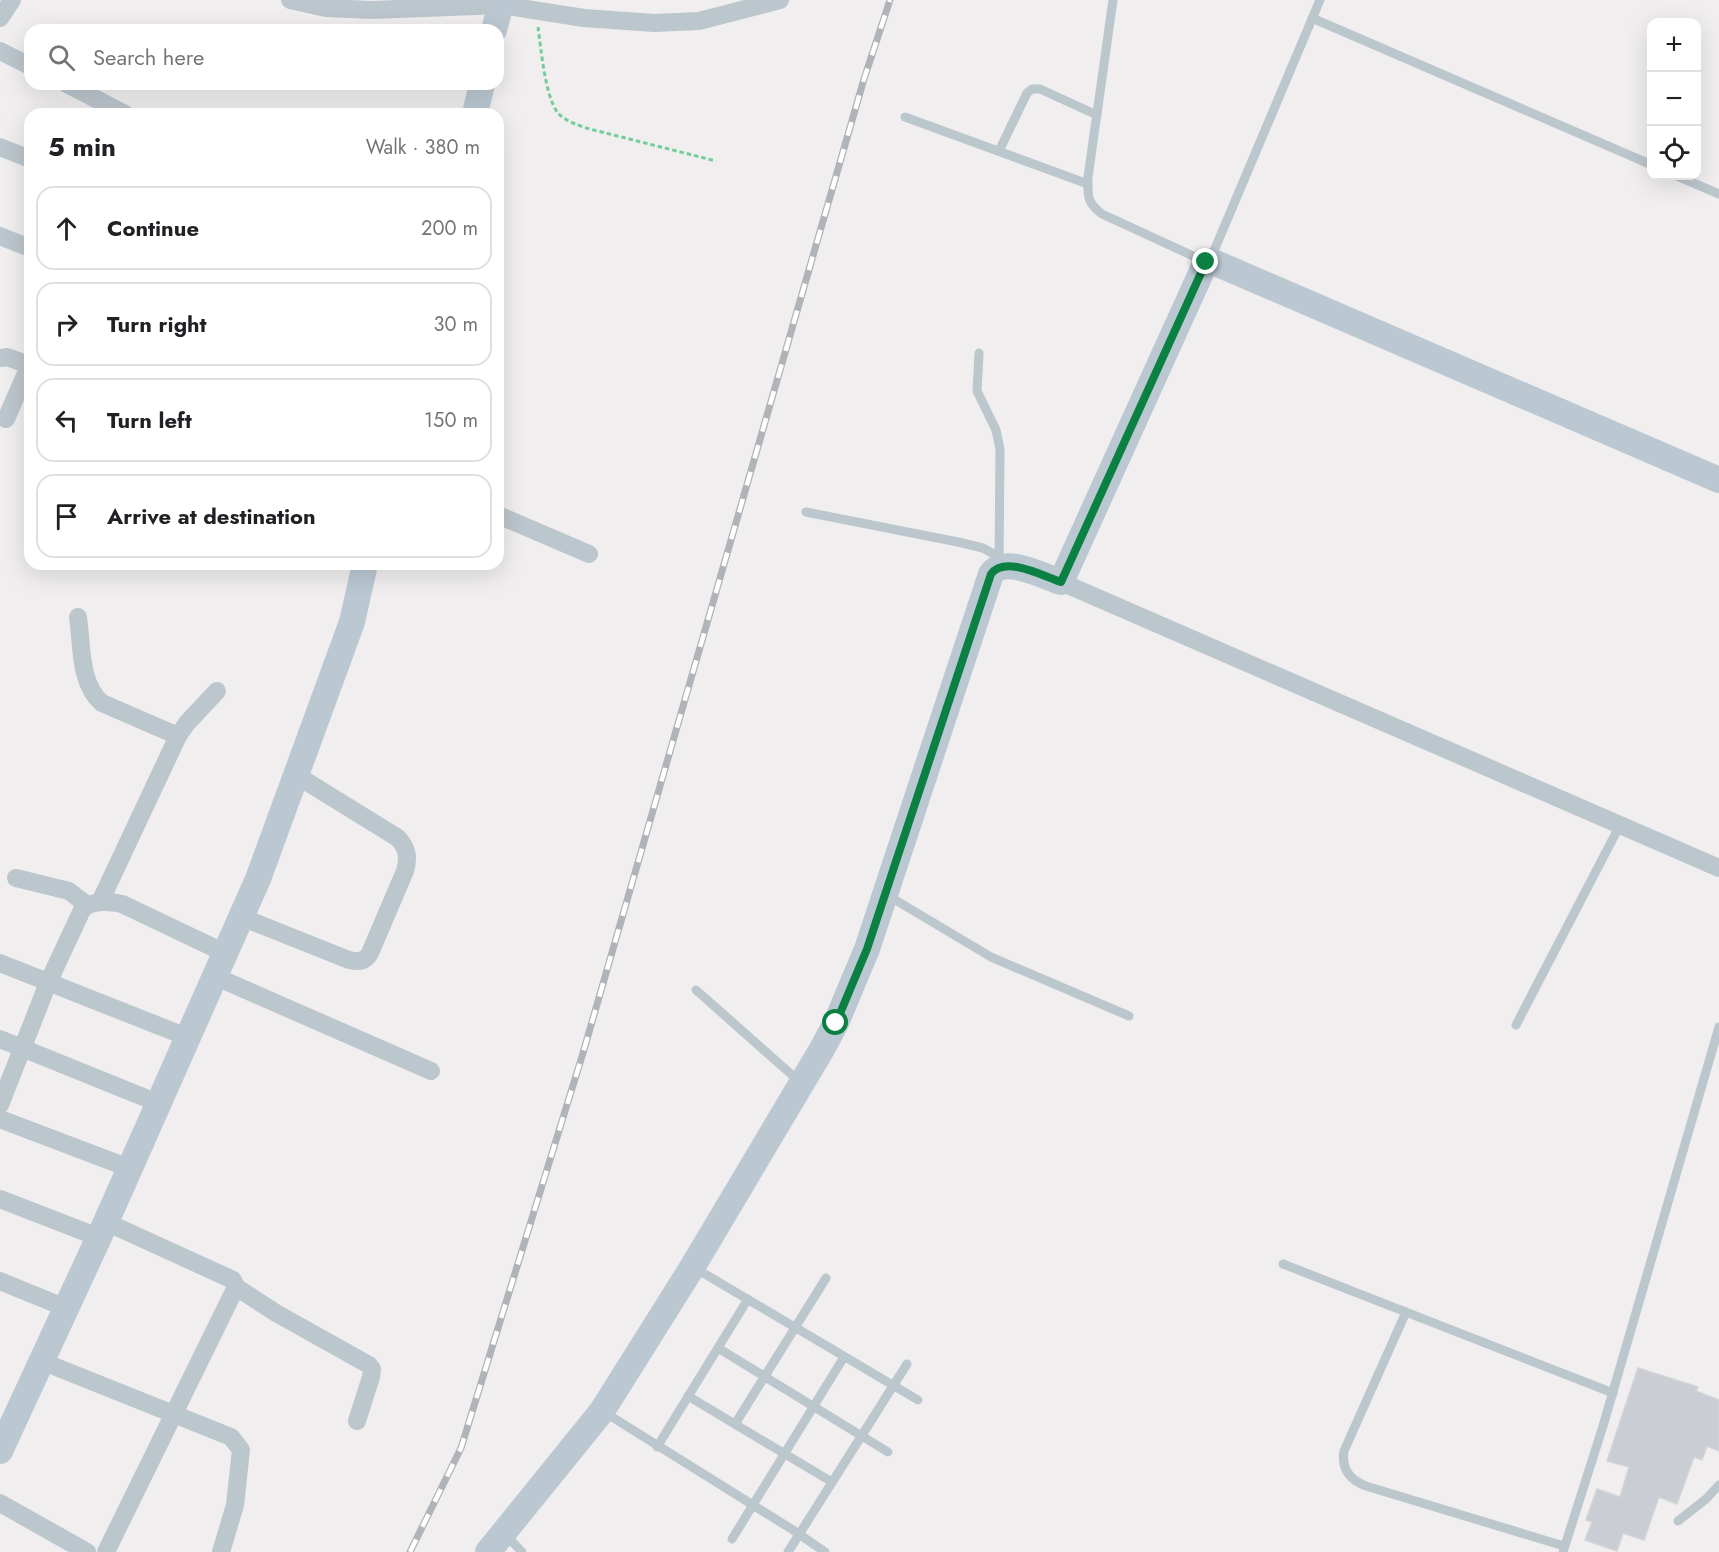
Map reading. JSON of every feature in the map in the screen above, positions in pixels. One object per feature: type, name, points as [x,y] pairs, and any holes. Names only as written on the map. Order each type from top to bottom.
[{"type":"street","points":[[0,18],[12,0]]},
{"type":"street","points":[[290,0],[326,9],[372,10],[501,2],[584,18],[654,23],[699,21],[780,0]]},
{"type":"street","points":[[496,24],[501,2]]},
{"type":"street","points":[[0,51],[24,63]]},
{"type":"street","points":[[79,90],[113,108]]},
{"type":"street","points":[[476,108],[481,90]]},
{"type":"street","points":[[0,147],[24,157]]},
{"type":"street","points":[[0,236],[24,246]]},
{"type":"street","points":[[1061,582],[1208,261],[1719,480]]},
{"type":"street","points":[[0,358],[7,357],[24,363]]},
{"type":"street","points":[[6,419],[24,378]]},
{"type":"street","points":[[504,518],[589,554]]},
{"type":"street","points":[[488,1552],[602,1411],[693,1266],[836,1023],[867,949],[991,574],[999,561],[1061,582],[1719,868]]},
{"type":"street","points":[[0,1451],[258,879],[352,622],[364,570]]},
{"type":"street","points":[[78,617],[86,678],[93,696],[102,703],[178,736]]},
{"type":"street","points":[[0,1105],[48,983],[82,910],[93,904],[178,736],[217,691]]},
{"type":"street","points":[[241,916],[349,960],[362,961],[370,953],[405,871],[406,851],[398,837],[296,775]]},
{"type":"street","points":[[16,878],[69,891],[93,904],[122,904],[225,953]]},
{"type":"street","points":[[0,963],[187,1036]]},
{"type":"street","points":[[214,976],[431,1071]]},
{"type":"street","points":[[0,1039],[158,1103]]},
{"type":"street","points":[[0,1119],[129,1168]]},
{"type":"street","points":[[0,1198],[102,1229],[233,1280],[236,1287],[276,1313],[369,1365],[372,1370],[371,1377],[357,1421]]},
{"type":"street","points":[[0,1281],[66,1308]]},
{"type":"street","points":[[106,1552],[236,1287]]},
{"type":"street","points":[[41,1361],[231,1437],[241,1450],[235,1505],[220,1552]]},
{"type":"street","points":[[0,1503],[87,1552]]},
{"type":"lane","points":[[1113,0],[1088,184],[1088,196],[1092,207],[1102,214],[1208,261],[1320,0]]},
{"type":"lane","points":[[1312,18],[1647,163]]},
{"type":"lane","points":[[999,151],[1027,93],[1032,89],[1040,89],[1097,115]]},
{"type":"lane","points":[[905,117],[1088,184]]},
{"type":"lane","points":[[1686,180],[1719,194]]},
{"type":"lane","points":[[979,353],[977,391],[996,430],[1000,449],[999,561]]},
{"type":"lane","points":[[806,512],[983,548],[999,561]]},
{"type":"lane","points":[[1516,1025],[1620,825]]},
{"type":"lane","points":[[885,894],[991,957],[1129,1016]]},
{"type":"lane","points":[[696,990],[802,1083]]},
{"type":"lane","points":[[1406,1312],[1344,1451],[1343,1459],[1348,1474],[1358,1483],[1366,1486],[1564,1549],[1613,1393],[1719,1027]]},
{"type":"lane","points":[[1283,1264],[1613,1393]]},
{"type":"lane","points":[[693,1266],[918,1400]]},
{"type":"lane","points":[[735,1424],[826,1278]]},
{"type":"lane","points":[[657,1447],[748,1299]]},
{"type":"lane","points":[[718,1348],[888,1452]]},
{"type":"lane","points":[[732,1539],[844,1357]]},
{"type":"lane","points":[[789,1552],[907,1364]]},
{"type":"lane","points":[[688,1396],[832,1482]]},
{"type":"lane","points":[[602,1411],[825,1552]]},
{"type":"lane","points":[[1678,1521],[1706,1499],[1719,1485]]},
{"type":"lane","points":[[504,1533],[522,1552]]},
{"type":"path","points":[[535,10],[549,96],[563,117],[586,128],[716,161]]},
{"type":"building","points":[[1638,1368],[1698,1387],[1696,1391],[1719,1400],[1719,1451],[1707,1446],[1702,1460],[1694,1457],[1677,1504],[1659,1497],[1644,1540],[1623,1533],[1617,1551],[1585,1540],[1592,1522],[1586,1520],[1597,1489],[1620,1497],[1629,1467],[1607,1461]]},
{"type":"railway","points":[[410,1552],[461,1448],[583,1053],[864,79],[890,0]]},
{"type":"route","points":[[836,1023],[867,949],[991,574],[999,566],[1011,565],[1061,582],[1206,262]]}]
